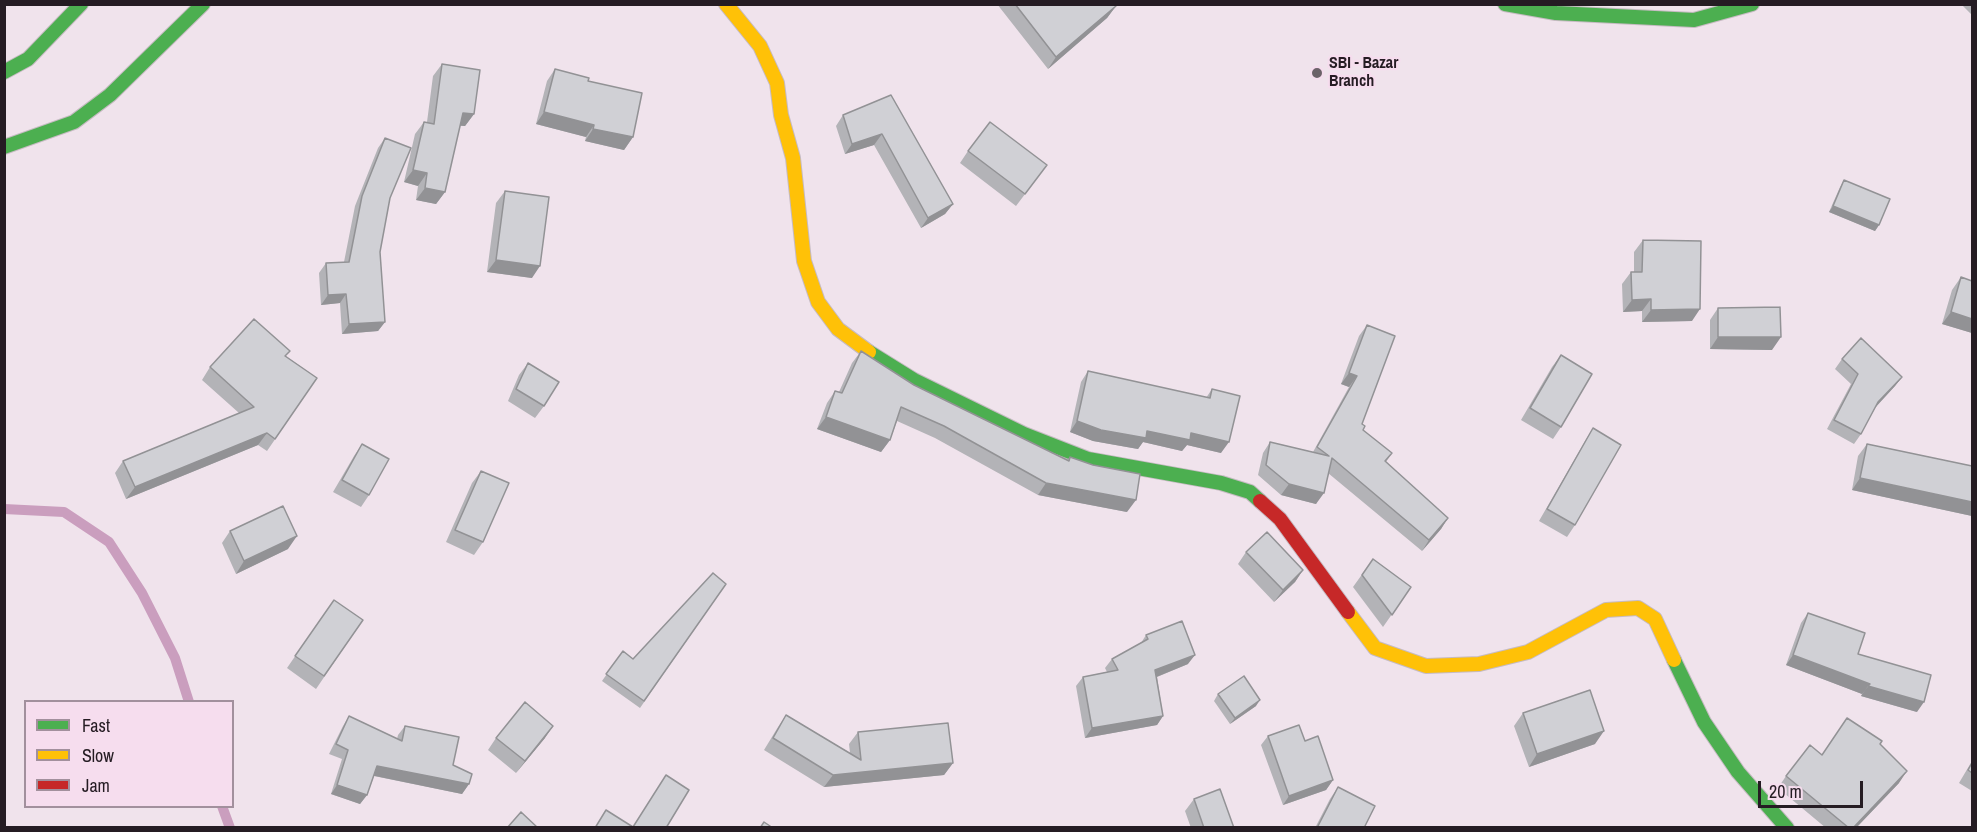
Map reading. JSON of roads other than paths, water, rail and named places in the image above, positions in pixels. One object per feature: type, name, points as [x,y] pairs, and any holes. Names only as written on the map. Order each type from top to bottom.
[{"type":"main road","points":[[4,72],[28,59],[81,4]]},
{"type":"main road","points":[[4,147],[74,122],[110,95],[203,4]]},
{"type":"main road","points":[[726,4],[760,46],[777,83],[781,115],[793,158],[804,261],[818,302],[838,329],[870,353],[914,380],[1024,434],[1088,459],[1221,483],[1251,492],[1280,519],[1375,648],[1426,666],[1479,664],[1528,652],[1606,610],[1638,608],[1655,619],[1704,722],[1738,772],[1787,828]]},
{"type":"main road","points":[[1505,4],[1556,13],[1694,20],[1752,4]]},
{"type":"waterway","points":[[4,509],[64,512],[109,542],[142,593],[175,658],[188,700]]},
{"type":"waterway","points":[[223,808],[230,828]]},
{"type":"place","name":"SBI - Bazar Branch","points":[[1317,73]]}]
